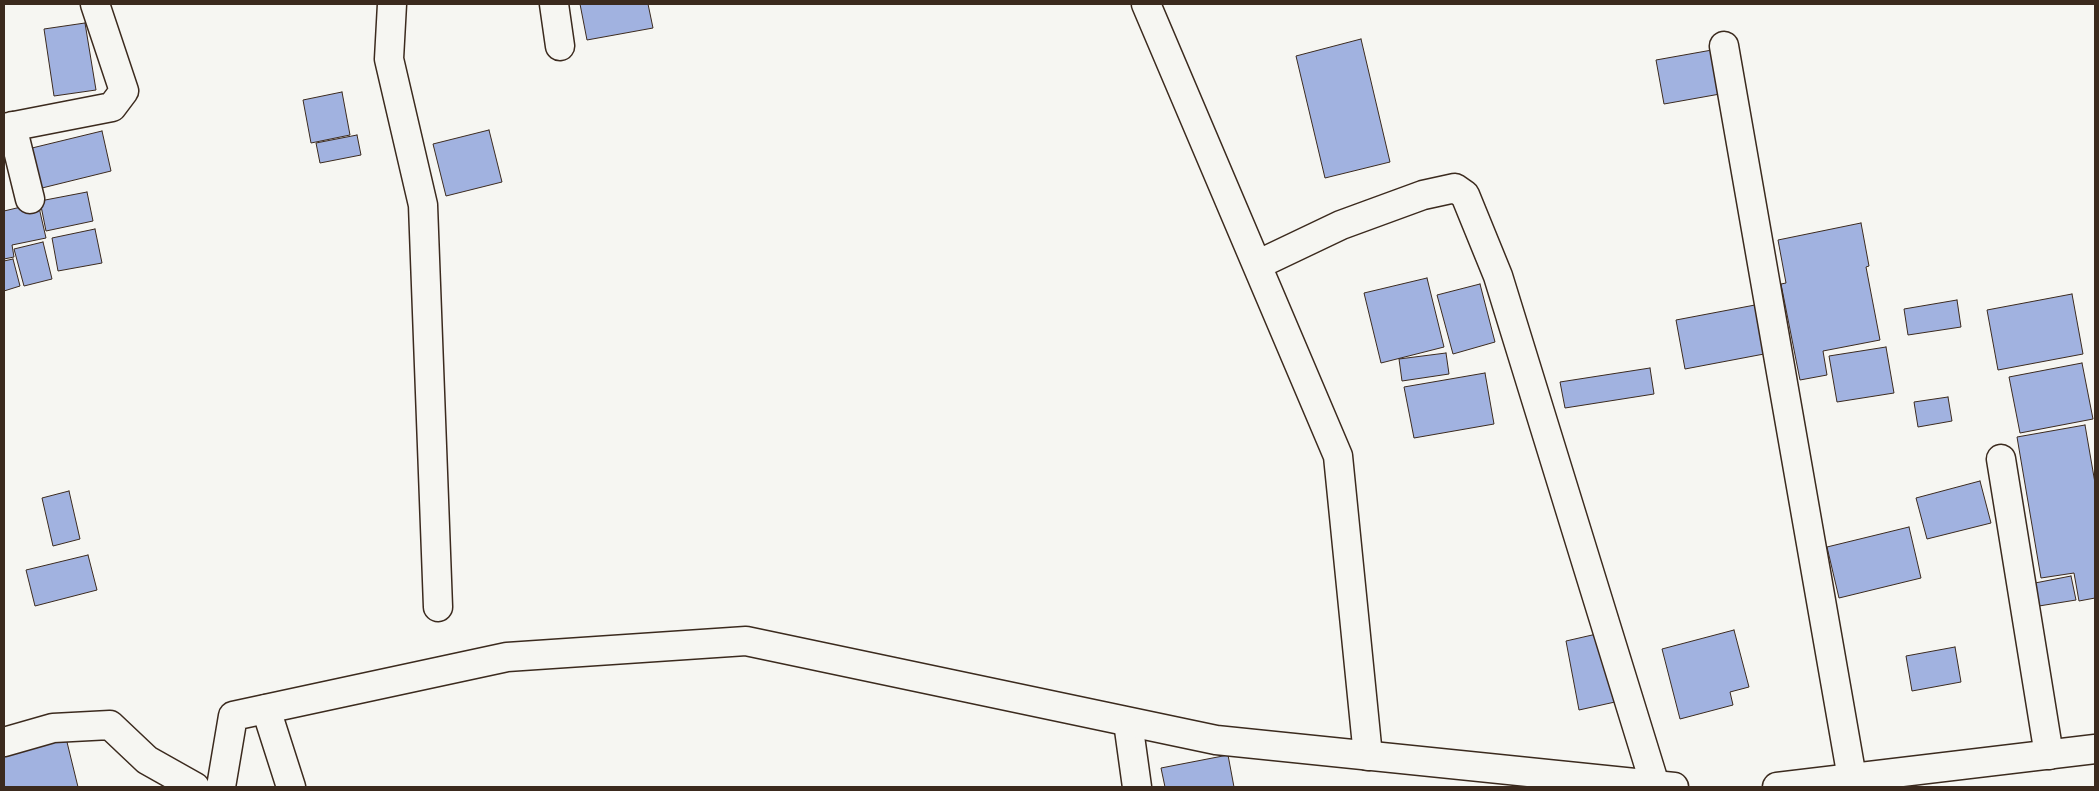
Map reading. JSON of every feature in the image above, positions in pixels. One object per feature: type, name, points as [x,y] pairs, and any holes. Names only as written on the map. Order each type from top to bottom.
[{"type":"street","points":[[30,199],[8,127],[112,107],[124,91],[95,4]]},
{"type":"street","points":[[392,4],[389,59],[423,205],[438,607]]},
{"type":"street","points":[[554,4],[560,46]]},
{"type":"street","points":[[1146,4],[1338,456],[1368,756]]},
{"type":"street","points":[[1724,46],[1852,778]]},
{"type":"street","points":[[221,787],[233,716],[507,657],[746,641],[1216,740],[1665,786],[1498,276],[1465,195],[1455,188],[1422,195],[1341,225],[1257,265]]},
{"type":"street","points":[[2001,459],[2049,755]]},
{"type":"street","points":[[266,709],[291,787]]},
{"type":"street","points":[[1128,722],[1137,787]]},
{"type":"street","points":[[4,742],[53,728],[110,725],[147,760],[195,787]]},
{"type":"street","points":[[1777,787],[2095,749]]},
{"type":"building","points":[[580,4],[648,4],[653,28],[587,40]]},
{"type":"building","points":[[85,23],[96,90],[54,96],[44,29]]},
{"type":"building","points":[[1361,39],[1390,162],[1325,178],[1296,56]]},
{"type":"building","points":[[1712,50],[1720,94],[1664,104],[1656,60]]},
{"type":"building","points":[[342,92],[350,135],[311,143],[303,100]]},
{"type":"building","points":[[489,130],[502,182],[446,196],[433,144]]},
{"type":"building","points":[[102,131],[111,171],[42,188],[32,148]]},
{"type":"building","points":[[357,135],[361,155],[320,163],[316,143]]},
{"type":"building","points":[[87,192],[93,221],[46,231],[40,201]]},
{"type":"building","points":[[38,203],[46,238],[12,245],[14,257],[4,259],[4,211]]},
{"type":"building","points":[[1861,223],[1869,266],[1866,267],[1880,340],[1823,351],[1827,375],[1800,380],[1781,284],[1786,283],[1778,240]]},
{"type":"building","points":[[95,229],[102,263],[58,271],[52,238]]},
{"type":"building","points":[[43,242],[52,279],[24,286],[14,249]]},
{"type":"building","points":[[13,259],[20,286],[4,291],[4,261]]},
{"type":"building","points":[[1427,278],[1444,347],[1381,363],[1364,293]]},
{"type":"building","points":[[1480,284],[1495,342],[1453,354],[1437,295]]},
{"type":"building","points":[[2072,294],[2083,354],[1998,370],[1987,310]]},
{"type":"building","points":[[1957,300],[1961,327],[1908,335],[1904,309]]},
{"type":"building","points":[[1755,305],[1764,354],[1685,369],[1676,320]]},
{"type":"building","points":[[1886,347],[1894,393],[1837,402],[1829,356]]},
{"type":"building","points":[[1446,353],[1449,374],[1402,381],[1399,359]]},
{"type":"building","points":[[2082,363],[2093,419],[2020,433],[2009,377]]},
{"type":"building","points":[[1650,368],[1654,394],[1565,408],[1560,382]]},
{"type":"building","points":[[1485,373],[1494,424],[1414,438],[1404,387]]},
{"type":"building","points":[[1948,397],[1952,421],[1918,427],[1914,402]]},
{"type":"building","points":[[2085,425],[2095,483],[2095,598],[2079,601],[2074,573],[2041,578],[2017,437]]},
{"type":"building","points":[[1980,481],[1991,523],[1927,539],[1916,498]]},
{"type":"building","points":[[69,491],[80,539],[53,546],[42,498]]},
{"type":"building","points":[[1909,527],[1921,578],[1839,598],[1827,547]]},
{"type":"building","points":[[88,555],[97,590],[35,606],[26,570]]},
{"type":"building","points":[[2071,576],[2076,600],[2039,606],[2035,583]]},
{"type":"building","points":[[1734,630],[1749,687],[1730,692],[1733,705],[1680,719],[1662,649]]},
{"type":"building","points":[[1601,633],[1615,702],[1579,710],[1566,641]]},
{"type":"building","points":[[1955,647],[1961,682],[1912,691],[1906,656]]},
{"type":"building","points":[[66,738],[78,787],[4,787],[4,752]]},
{"type":"building","points":[[1228,755],[1234,787],[1165,787],[1161,768]]}]
